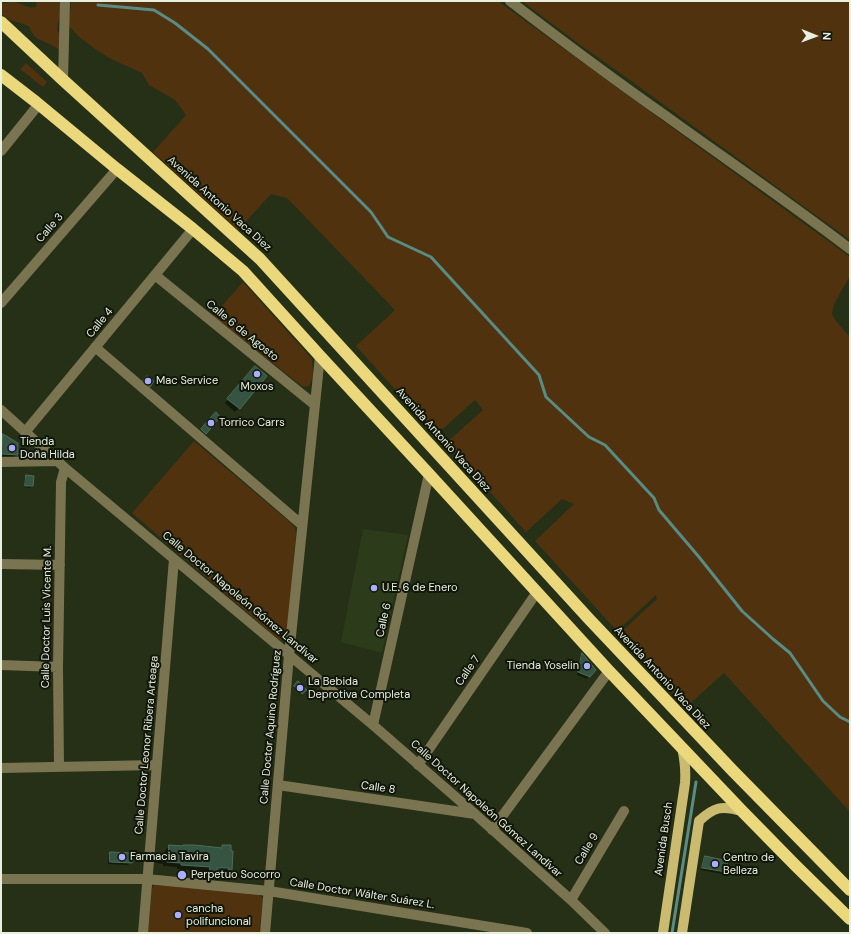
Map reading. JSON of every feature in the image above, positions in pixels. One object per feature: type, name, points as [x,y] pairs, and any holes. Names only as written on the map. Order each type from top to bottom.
[{"type":"highway","name":"Avenida Antonio Vaca Diez","points":[[1,22],[260,259],[588,619],[732,771],[850,890]]},
{"type":"highway","points":[[1,74],[193,229],[243,272],[609,671],[742,811],[850,919]]},
{"type":"highway","points":[[537,592],[543,585],[550,584],[579,615],[588,619]]},
{"type":"highway","points":[[796,866],[808,872],[845,908],[850,909]]},
{"type":"main road","name":"Avenida Busch","points":[[663,933],[685,783],[686,770],[682,748]]},
{"type":"main road","points":[[682,933],[699,821],[708,813],[719,808],[730,808],[742,811]]},
{"type":"street","points":[[63,80],[65,1]]},
{"type":"street","points":[[510,1],[626,88],[810,218],[850,249]]},
{"type":"street","points":[[1,150],[39,104]]},
{"type":"street","name":"Calle 3","points":[[1,303],[117,169]]},
{"type":"street","name":"Calle 4","points":[[26,431],[193,229]]},
{"type":"street","name":"Calle 6 de Agosto","points":[[155,275],[315,405]]},
{"type":"street","points":[[95,347],[302,525]]},
{"type":"street","name":"Calle Doctor Aquino Rodríguez","points":[[265,933],[289,655],[320,356]]},
{"type":"street","name":"Calle Doctor Napoleón Gómez Landívar","points":[[1,410],[62,464],[373,725],[571,900],[605,933]]},
{"type":"street","points":[[1,462],[62,464]]},
{"type":"street","name":"Calle Doctor Luis Vicente M.","points":[[59,767],[58,667],[62,464]]},
{"type":"street","name":"Calle 6","points":[[373,725],[429,474]]},
{"type":"street","name":"Calle Doctor Leonor Ribera Arteaga","points":[[143,933],[174,558]]},
{"type":"street","points":[[1,564],[60,565]]},
{"type":"street","name":"Calle 7","points":[[418,765],[537,592]]},
{"type":"street","points":[[1,665],[58,667]]},
{"type":"street","points":[[492,830],[609,671]]},
{"type":"street","points":[[1,768],[157,765]]},
{"type":"street","name":"Calle 8","points":[[278,785],[475,814]]},
{"type":"street","name":"Calle 9","points":[[571,900],[624,811]]},
{"type":"street","name":"Calle Doctor Wálter Suárez L.","points":[[1,879],[147,879],[269,891],[527,933]]},
{"type":"shaded area","points":[[37,1],[62,1],[61,15],[58,22],[57,31],[60,33],[61,52],[55,47],[38,39],[33,34],[29,26],[10,20],[1,14],[1,3],[13,2],[28,7],[36,7]]},
{"type":"shaded area","points":[[71,1],[498,1],[850,257],[850,276],[834,304],[832,314],[850,337],[850,812],[724,673],[686,707],[620,633],[657,599],[656,595],[617,631],[535,541],[574,504],[562,499],[526,532],[446,443],[483,410],[475,400],[436,435],[356,346],[395,310],[287,198],[271,194],[238,230],[153,152],[186,115],[175,100],[149,85],[142,73],[111,59],[78,36],[69,26]]},
{"type":"shaded area","points":[[522,1],[850,1],[850,240],[579,44]]},
{"type":"shaded area","points":[[26,63],[47,82],[43,87],[20,69]]},
{"type":"shaded area","points":[[243,282],[312,359],[313,376],[309,386],[302,386],[213,316]]},
{"type":"shaded area","points":[[194,441],[295,528],[296,533],[288,631],[285,637],[281,640],[132,513]]},
{"type":"shaded area","name":"U.E. 6 de Enero","points":[[363,529],[408,535],[382,653],[341,642]]},
{"type":"shaded area","points":[[156,883],[256,893],[263,898],[259,933],[148,933],[152,888]]},
{"type":"building","points":[[255,366],[267,376],[240,409],[227,399]]},
{"type":"building","name":"Mac Service","points":[[147,376],[154,381],[150,387],[143,381]]},
{"type":"building","name":"Torrico Carrs","points":[[216,412],[220,417],[206,434],[201,429]]},
{"type":"building","points":[[3,434],[18,443],[18,455],[2,454]]},
{"type":"building","points":[[26,475],[34,476],[33,486],[25,486]]},
{"type":"building","points":[[582,653],[596,670],[590,677],[578,672]]},
{"type":"building","name":"La Bebida Deprotiva Completa","points":[[298,681],[307,690],[302,694],[294,686]]},
{"type":"building","points":[[169,845],[194,845],[222,848],[222,845],[231,845],[231,851],[233,851],[232,870],[228,870],[229,868],[217,868],[217,870],[219,870],[219,875],[209,874],[210,867],[181,865],[181,863],[167,862],[167,859],[161,859],[161,855],[168,855]]},
{"type":"building","name":"Farmacia Tavira","points":[[110,852],[134,853],[133,862],[110,862]]},
{"type":"building","name":"Centro de Belleza","points":[[705,856],[728,861],[726,872],[702,868]]},
{"type":"waterway","points":[[98,5],[154,10],[175,23],[208,49],[371,212],[388,237],[431,257],[539,375],[546,397],[589,437],[605,445],[654,498],[659,510],[742,611],[790,653],[823,701],[840,717],[850,722]]},
{"type":"waterway","points":[[672,933],[696,782]]},
{"type":"place","name":"Moxos","points":[[257,374]]},
{"type":"place","name":"Mac Service","points":[[148,381]]},
{"type":"place","name":"Torrico Carrs","points":[[211,423]]},
{"type":"place","name":"Tienda Doña Hilda","points":[[12,448]]},
{"type":"place","name":"U.E. 6 de Enero","points":[[374,588]]},
{"type":"place","name":"Tienda Yoselin","points":[[587,666]]},
{"type":"place","name":"La Bebida Deprotiva Completa","points":[[300,688]]},
{"type":"place","name":"Farmacia Tavira","points":[[122,857]]},
{"type":"place","name":"Centro de Belleza","points":[[715,864]]},
{"type":"place","name":"Perpetuo Socorro","points":[[182,875]]},
{"type":"place","name":"cancha polifuncional","points":[[178,915]]}]
